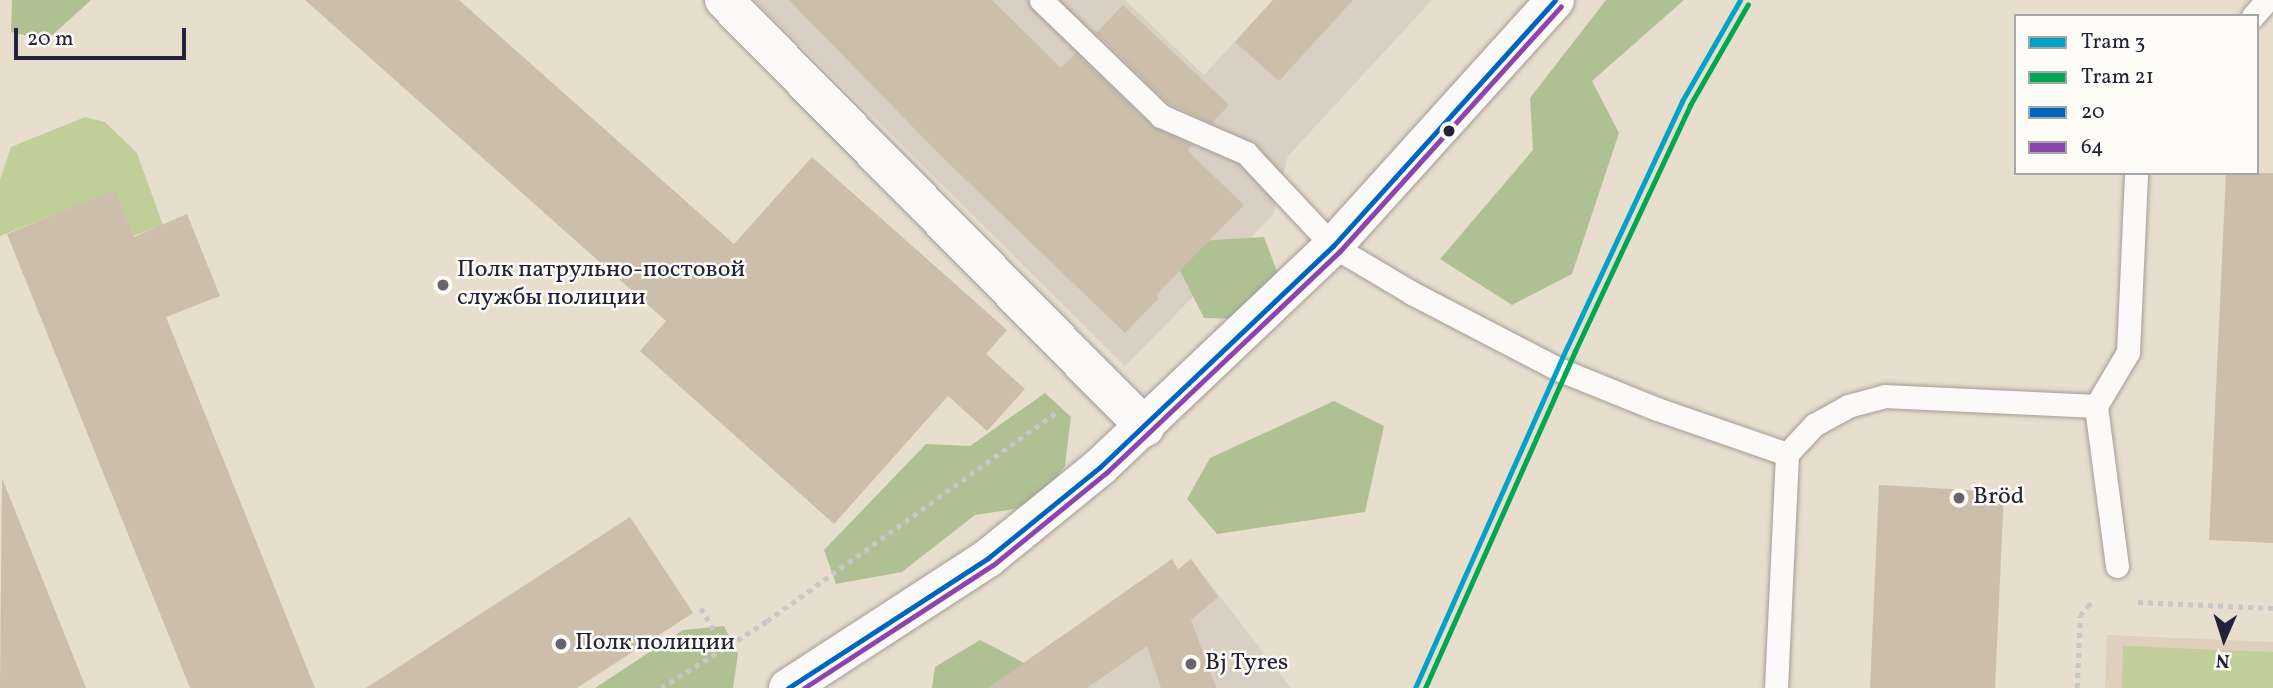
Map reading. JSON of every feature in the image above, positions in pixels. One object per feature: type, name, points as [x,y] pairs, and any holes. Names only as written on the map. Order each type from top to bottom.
[{"type":"street","points":[[724,0],[1101,379],[1145,427]]},
{"type":"street","points":[[788,688],[988,558],[1145,427],[1333,246],[1555,0]]},
{"type":"lane","points":[[1041,0],[1161,116],[1246,153],[1333,246],[1412,293],[1558,369],[1657,409],[1787,454]]},
{"type":"lane","points":[[2254,14],[2267,0]]},
{"type":"lane","points":[[2117,566],[2096,405],[2128,352],[2136,175]]},
{"type":"lane","points":[[1776,688],[1787,454],[1815,425],[1848,406],[1885,396],[2096,405]]},
{"type":"path","points":[[661,688],[767,621],[1101,379]]},
{"type":"path","points":[[2077,688],[2080,616],[2087,606],[2098,601]]},
{"type":"path","points":[[2135,602],[2273,608]]},
{"type":"path","points":[[701,608],[724,647]]},
{"type":"shaded area","points":[[755,0],[1125,0],[1204,75],[1273,0],[1432,0],[1288,156],[1273,215],[1125,366]]},
{"type":"shaded area","points":[[1172,559],[1178,569],[1191,559],[1291,688],[988,688]]},
{"type":"shaded area","points":[[2107,635],[2273,642],[2273,688],[2105,688]]},
{"type":"green space","points":[[12,0],[91,0],[47,40],[11,32]]},
{"type":"green space","points":[[1606,0],[1684,0],[1592,81],[1619,133],[1572,274],[1512,305],[1440,259],[1533,150],[1530,98]]},
{"type":"green space","points":[[85,117],[105,122],[137,153],[163,225],[133,236],[115,191],[0,236],[0,180],[11,147]]},
{"type":"green space","points":[[1264,237],[1278,274],[1242,319],[1204,318],[1166,243]]},
{"type":"green space","points":[[1045,393],[1071,417],[1065,466],[1035,506],[975,515],[902,572],[836,584],[824,550],[926,444],[970,446]]},
{"type":"green space","points":[[1334,401],[1384,426],[1365,512],[1217,534],[1187,499],[1210,458]]},
{"type":"green space","points":[[724,626],[738,654],[733,688],[595,688],[683,630]]},
{"type":"green space","points":[[980,640],[1028,665],[1023,688],[932,688],[935,667]]},
{"type":"green space","points":[[2123,646],[2273,652],[2273,688],[2122,688]]},
{"type":"building","points":[[305,0],[459,0],[734,244],[812,157],[1007,330],[986,354],[1025,389],[987,431],[948,396],[834,524],[640,351],[666,321]]},
{"type":"building","points":[[789,0],[992,0],[1061,68],[1076,53],[1152,126],[1192,145],[1187,150],[1244,205],[1156,295],[1159,298],[1125,333],[940,155]]},
{"type":"building","points":[[1273,0],[1353,0],[1279,81],[1235,42]]},
{"type":"building","points":[[1123,5],[1229,105],[1212,123],[1169,104],[1096,33]]},
{"type":"building","points":[[2273,173],[2273,543],[2209,540],[2226,175]]},
{"type":"building","points":[[115,190],[134,237],[187,214],[220,296],[166,317],[315,688],[190,688],[7,234]]},
{"type":"building","points":[[2,478],[86,688],[0,688]]},
{"type":"building","points":[[1879,485],[2004,492],[1995,688],[1870,688]]},
{"type":"building","points":[[630,517],[693,613],[577,688],[366,688]]},
{"type":"building","points":[[1172,559],[1178,570],[1191,559],[1218,597],[1191,620],[1216,688],[1161,688],[1147,646],[1087,688],[988,688]]},
{"type":"tram line","name":"3","points":[[1415,688],[1567,347],[1682,101],[1740,0]]},
{"type":"tram line","name":"21","points":[[1425,688],[1575,351],[1690,105],[1748,4]]},
{"type":"transit line","name":"20","points":[[788,688],[988,558],[1100,467],[1333,246],[1555,0]]},
{"type":"transit line","name":"64","points":[[804,688],[993,565],[1106,473],[1339,252],[1561,6]]},
{"type":"place","name":"Полк патрульно-постовой службы полиции","points":[[443,285]]},
{"type":"place","name":"Bröd","points":[[1959,498]]},
{"type":"place","name":"Полк полиции","points":[[561,644]]},
{"type":"place","name":"Bj Tyres","points":[[1191,664]]}]
